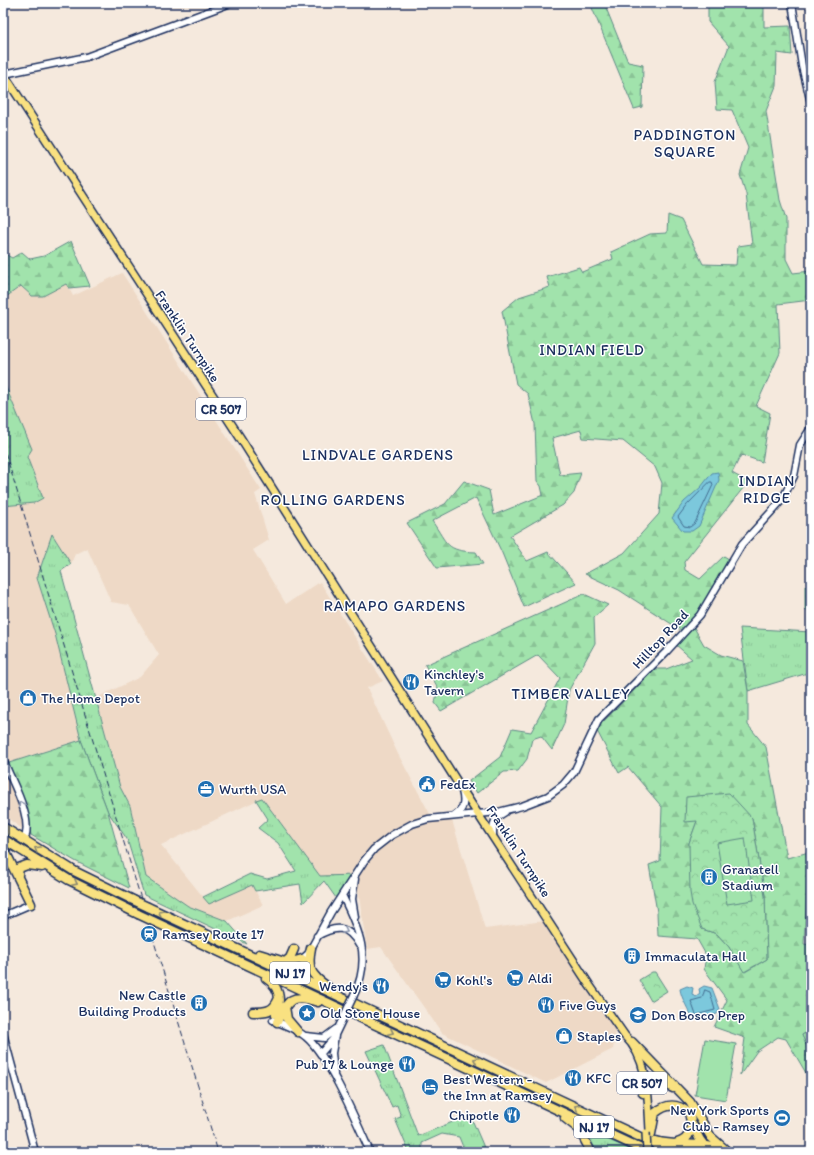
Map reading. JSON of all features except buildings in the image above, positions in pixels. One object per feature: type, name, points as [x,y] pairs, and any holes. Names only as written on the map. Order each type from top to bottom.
[{"type":"highway","name":"NJ 17","points":[[3,827],[74,871],[133,900],[612,1124],[673,1148]]},
{"type":"highway","name":"NJ 17","points":[[3,839],[52,870],[138,914],[648,1152]]},
{"type":"highway","points":[[3,848],[18,875],[31,904]]},
{"type":"highway","points":[[18,875],[19,868],[24,865],[52,870]]},
{"type":"highway","points":[[222,942],[285,962],[295,962],[302,959],[323,983],[357,1005]]},
{"type":"highway","points":[[310,968],[311,948]]},
{"type":"highway","points":[[285,962],[290,958],[294,950]]},
{"type":"highway","points":[[230,957],[272,982],[277,988],[279,1007],[275,1021]]},
{"type":"highway","points":[[253,1012],[271,1010],[276,1005],[279,996]]},
{"type":"highway","points":[[275,1021],[286,1004],[292,999],[303,998],[353,1014]]},
{"type":"highway","points":[[286,1004],[285,1013],[287,1019],[301,1034]]},
{"type":"highway","points":[[632,1042],[684,1095],[711,1137],[728,1152]]},
{"type":"highway","points":[[645,1090],[653,1084],[665,1084],[684,1095]]},
{"type":"highway","points":[[541,1102],[574,1124],[584,1136],[591,1152]]},
{"type":"highway","points":[[648,1133],[655,1113],[665,1106],[674,1105],[689,1113],[703,1145],[709,1152]]},
{"type":"highway","points":[[673,1148],[688,1137],[692,1128],[692,1121]]},
{"type":"highway","points":[[673,1148],[703,1145],[714,1147],[722,1152]]},
{"type":"main road","name":"Franklin Turnpike","points":[[3,73],[241,439],[461,788],[479,813],[590,986],[625,1036],[632,1042],[644,1071],[648,1152]]},
{"type":"main road","name":"Franklin Turnpike","points":[[625,1036],[638,1065],[645,1090]]},
{"type":"main road","name":"Franklin Turnpike","points":[[648,1133],[652,1152]]},
{"type":"street","points":[[3,73],[86,56],[231,3]]},
{"type":"street","points":[[792,3],[802,66],[811,103]]},
{"type":"street","name":"Hilltop Road","points":[[302,959],[311,948],[342,895],[374,849],[392,835],[418,822],[508,810],[542,799],[563,785],[574,772],[599,719],[656,663],[700,615],[742,544],[772,513],[787,492],[794,476],[800,445],[811,428]]},
{"type":"street","points":[[4,762],[25,815],[27,828],[24,841]]},
{"type":"street","points":[[454,816],[464,805],[461,788]]},
{"type":"street","points":[[493,835],[493,825],[496,818],[508,810]]},
{"type":"street","points":[[334,1078],[332,1053],[335,1036],[354,995],[362,972],[363,953],[353,903],[356,876]]},
{"type":"street","points":[[342,895],[358,933]]},
{"type":"street","points":[[3,916],[31,904]]},
{"type":"street","points":[[318,936],[333,928],[344,930],[354,937],[363,953]]},
{"type":"street","points":[[275,1021],[301,1034],[324,1038],[339,1027]]},
{"type":"street","points":[[3,1033],[35,1152]]},
{"type":"street","points":[[301,1034],[321,1053],[370,1152]]},
{"type":"street","points":[[321,1053],[335,1036]]},
{"type":"shaded area","points":[[122,273],[261,490],[255,494],[269,540],[253,550],[286,604],[320,582],[383,681],[367,688],[398,754],[430,814],[451,817],[485,929],[544,921],[616,1029],[613,1049],[546,1083],[442,1033],[381,947],[367,949],[356,876],[320,876],[262,798],[161,845],[209,904],[252,885],[263,905],[227,921],[188,906],[146,877],[130,806],[120,787],[96,698],[140,677],[159,655],[129,605],[111,602],[87,548],[75,554],[71,564],[52,534],[37,578],[55,634],[81,740],[9,763],[24,802],[31,835],[3,815],[3,506],[34,503],[43,498],[27,457],[32,449],[3,380],[3,294],[6,297],[21,286],[32,296],[43,296],[66,283],[73,296]]},
{"type":"green space","points":[[590,3],[604,3],[628,62],[643,65],[642,107],[634,109]]},
{"type":"green space","points":[[708,3],[764,3],[764,27],[790,26],[792,55],[777,53],[776,86],[766,111],[780,200],[786,219],[786,259],[793,273],[811,271],[811,300],[778,304],[780,353],[756,406],[770,413],[762,462],[741,455],[732,473],[748,482],[684,562],[685,570],[700,579],[724,556],[732,561],[692,624],[704,645],[721,655],[743,661],[748,691],[748,725],[766,747],[787,858],[809,852],[804,944],[811,945],[811,964],[808,964],[807,985],[811,988],[811,1030],[802,1035],[811,1056],[811,1088],[806,1073],[786,1039],[778,1037],[757,1051],[740,1075],[745,1038],[714,1027],[727,1000],[704,969],[706,955],[697,939],[658,936],[657,912],[649,865],[660,861],[662,807],[628,767],[619,773],[596,729],[655,669],[666,669],[692,659],[675,644],[684,632],[619,590],[585,574],[624,553],[659,514],[662,483],[655,467],[623,441],[583,438],[581,430],[552,438],[560,475],[581,473],[574,493],[563,505],[510,536],[527,561],[548,552],[576,583],[524,607],[502,553],[476,498],[432,521],[448,545],[458,550],[476,552],[483,564],[437,568],[407,523],[445,504],[464,481],[489,490],[494,515],[543,495],[541,486],[537,481],[535,424],[528,394],[516,384],[502,311],[519,297],[550,287],[547,277],[579,267],[582,272],[613,259],[611,252],[650,234],[667,233],[668,215],[681,220],[703,264],[736,265],[738,246],[752,244],[746,194],[740,175],[748,148],[732,110],[717,109],[715,82],[729,46],[708,22]],"holes":[[[752,818],[765,896],[767,959],[745,972],[729,947],[717,934],[702,929],[689,843],[697,821]]]},
{"type":"green space","points":[[71,241],[90,286],[69,288],[66,284],[43,296],[32,296],[21,286],[6,297],[4,295],[3,290],[7,278],[3,275],[3,253],[12,258],[22,252],[30,259],[44,256]]},
{"type":"green space","points":[[3,380],[32,449],[27,457],[43,498],[34,503],[3,506]]},
{"type":"green space","points":[[52,534],[71,564],[61,571],[120,787],[130,806],[146,877],[188,906],[227,921],[247,944],[144,895],[127,839],[108,812],[81,740],[55,634],[37,578]]},
{"type":"green space","points":[[805,586],[811,587],[811,612],[805,610]]},
{"type":"green space","points":[[584,594],[608,605],[594,617],[595,643],[569,690],[564,724],[552,750],[541,736],[532,739],[527,759],[518,771],[504,772],[477,793],[469,781],[500,757],[512,729],[531,732],[560,678],[538,655],[441,711],[435,703],[438,688],[425,665]]},
{"type":"green space","points":[[740,628],[811,632],[811,672],[748,691]]},
{"type":"green space","points":[[81,740],[108,812],[129,888],[75,861],[31,835],[24,802],[9,763]]},
{"type":"green space","points":[[729,793],[752,818],[765,896],[767,959],[744,972],[729,947],[717,934],[702,929],[692,904],[690,892],[689,843],[697,821],[685,822],[686,797]]},
{"type":"green space","points":[[262,798],[320,876],[356,875],[336,898],[324,881],[303,903],[300,884],[255,891],[252,885],[209,904],[203,897],[250,874],[267,879],[296,871],[278,843],[258,828],[268,819],[256,800]]},
{"type":"green space","points":[[745,838],[754,900],[727,904],[717,843]]},
{"type":"green space","points":[[652,972],[655,972],[667,991],[651,1001],[639,980]]},
{"type":"green space","points":[[811,1030],[811,1056],[802,1035]]},
{"type":"green space","points":[[705,1039],[736,1044],[726,1100],[695,1095]]},
{"type":"green space","points":[[384,1045],[418,1136],[470,1115],[486,1152],[465,1152],[459,1137],[442,1134],[422,1143],[422,1152],[409,1152],[395,1119],[401,1117],[397,1105],[392,1107],[366,1051]]},
{"type":"green space","points":[[586,1130],[634,1151],[593,1152]]},
{"type":"water","points":[[718,472],[719,480],[699,526],[692,531],[683,531],[672,518],[684,502],[701,487],[712,473]]},
{"type":"water","points":[[687,986],[693,988],[692,994],[696,997],[700,994],[699,989],[704,986],[712,988],[720,1009],[717,1014],[693,1020],[683,1000],[680,989]]},
{"type":"railway","points":[[3,445],[218,1152]]},
{"type":"place","name":"Kinchley's Tavern","points":[[411,682]]},
{"type":"place","name":"The Home Depot","points":[[28,698]]},
{"type":"place","name":"FedEx","points":[[427,784]]},
{"type":"place","name":"Wurth USA","points":[[206,789]]},
{"type":"place","name":"Granatell Stadium","points":[[709,877]]},
{"type":"place","name":"Ramsey Route 17","points":[[149,934]]},
{"type":"place","name":"Immaculata Hall","points":[[632,956]]},
{"type":"place","name":"Aldi","points":[[515,978]]},
{"type":"place","name":"Kohl's","points":[[443,980]]},
{"type":"place","name":"Wendy's","points":[[381,986]]},
{"type":"place","name":"New Castle Building Products","points":[[199,1003]]},
{"type":"place","name":"Five Guys","points":[[546,1005]]},
{"type":"place","name":"Old Stone House","points":[[307,1013]]},
{"type":"place","name":"Don Bosco Prep","points":[[638,1015]]},
{"type":"place","name":"Staples","points":[[564,1036]]},
{"type":"place","name":"Pub 17 & Lounge","points":[[407,1064]]},
{"type":"place","name":"KFC","points":[[573,1078]]},
{"type":"place","name":"Best Western - the Inn at Ramsey","points":[[430,1087]]},
{"type":"place","name":"Chipotle","points":[[512,1115]]},
{"type":"place","name":"New York Sports Club - Ramsey","points":[[782,1118]]},
{"type":"district","name":"PADDINGTON SQUARE","points":[[685,144]]},
{"type":"district","name":"INDIAN FIELD","points":[[592,350]]},
{"type":"district","name":"LINDVALE GARDENS","points":[[378,455]]},
{"type":"district","name":"INDIAN RIDGE","points":[[767,490]]},
{"type":"district","name":"ROLLING GARDENS","points":[[333,500]]},
{"type":"district","name":"RAMAPO GARDENS","points":[[395,606]]},
{"type":"district","name":"TIMBER VALLEY","points":[[571,694]]}]
